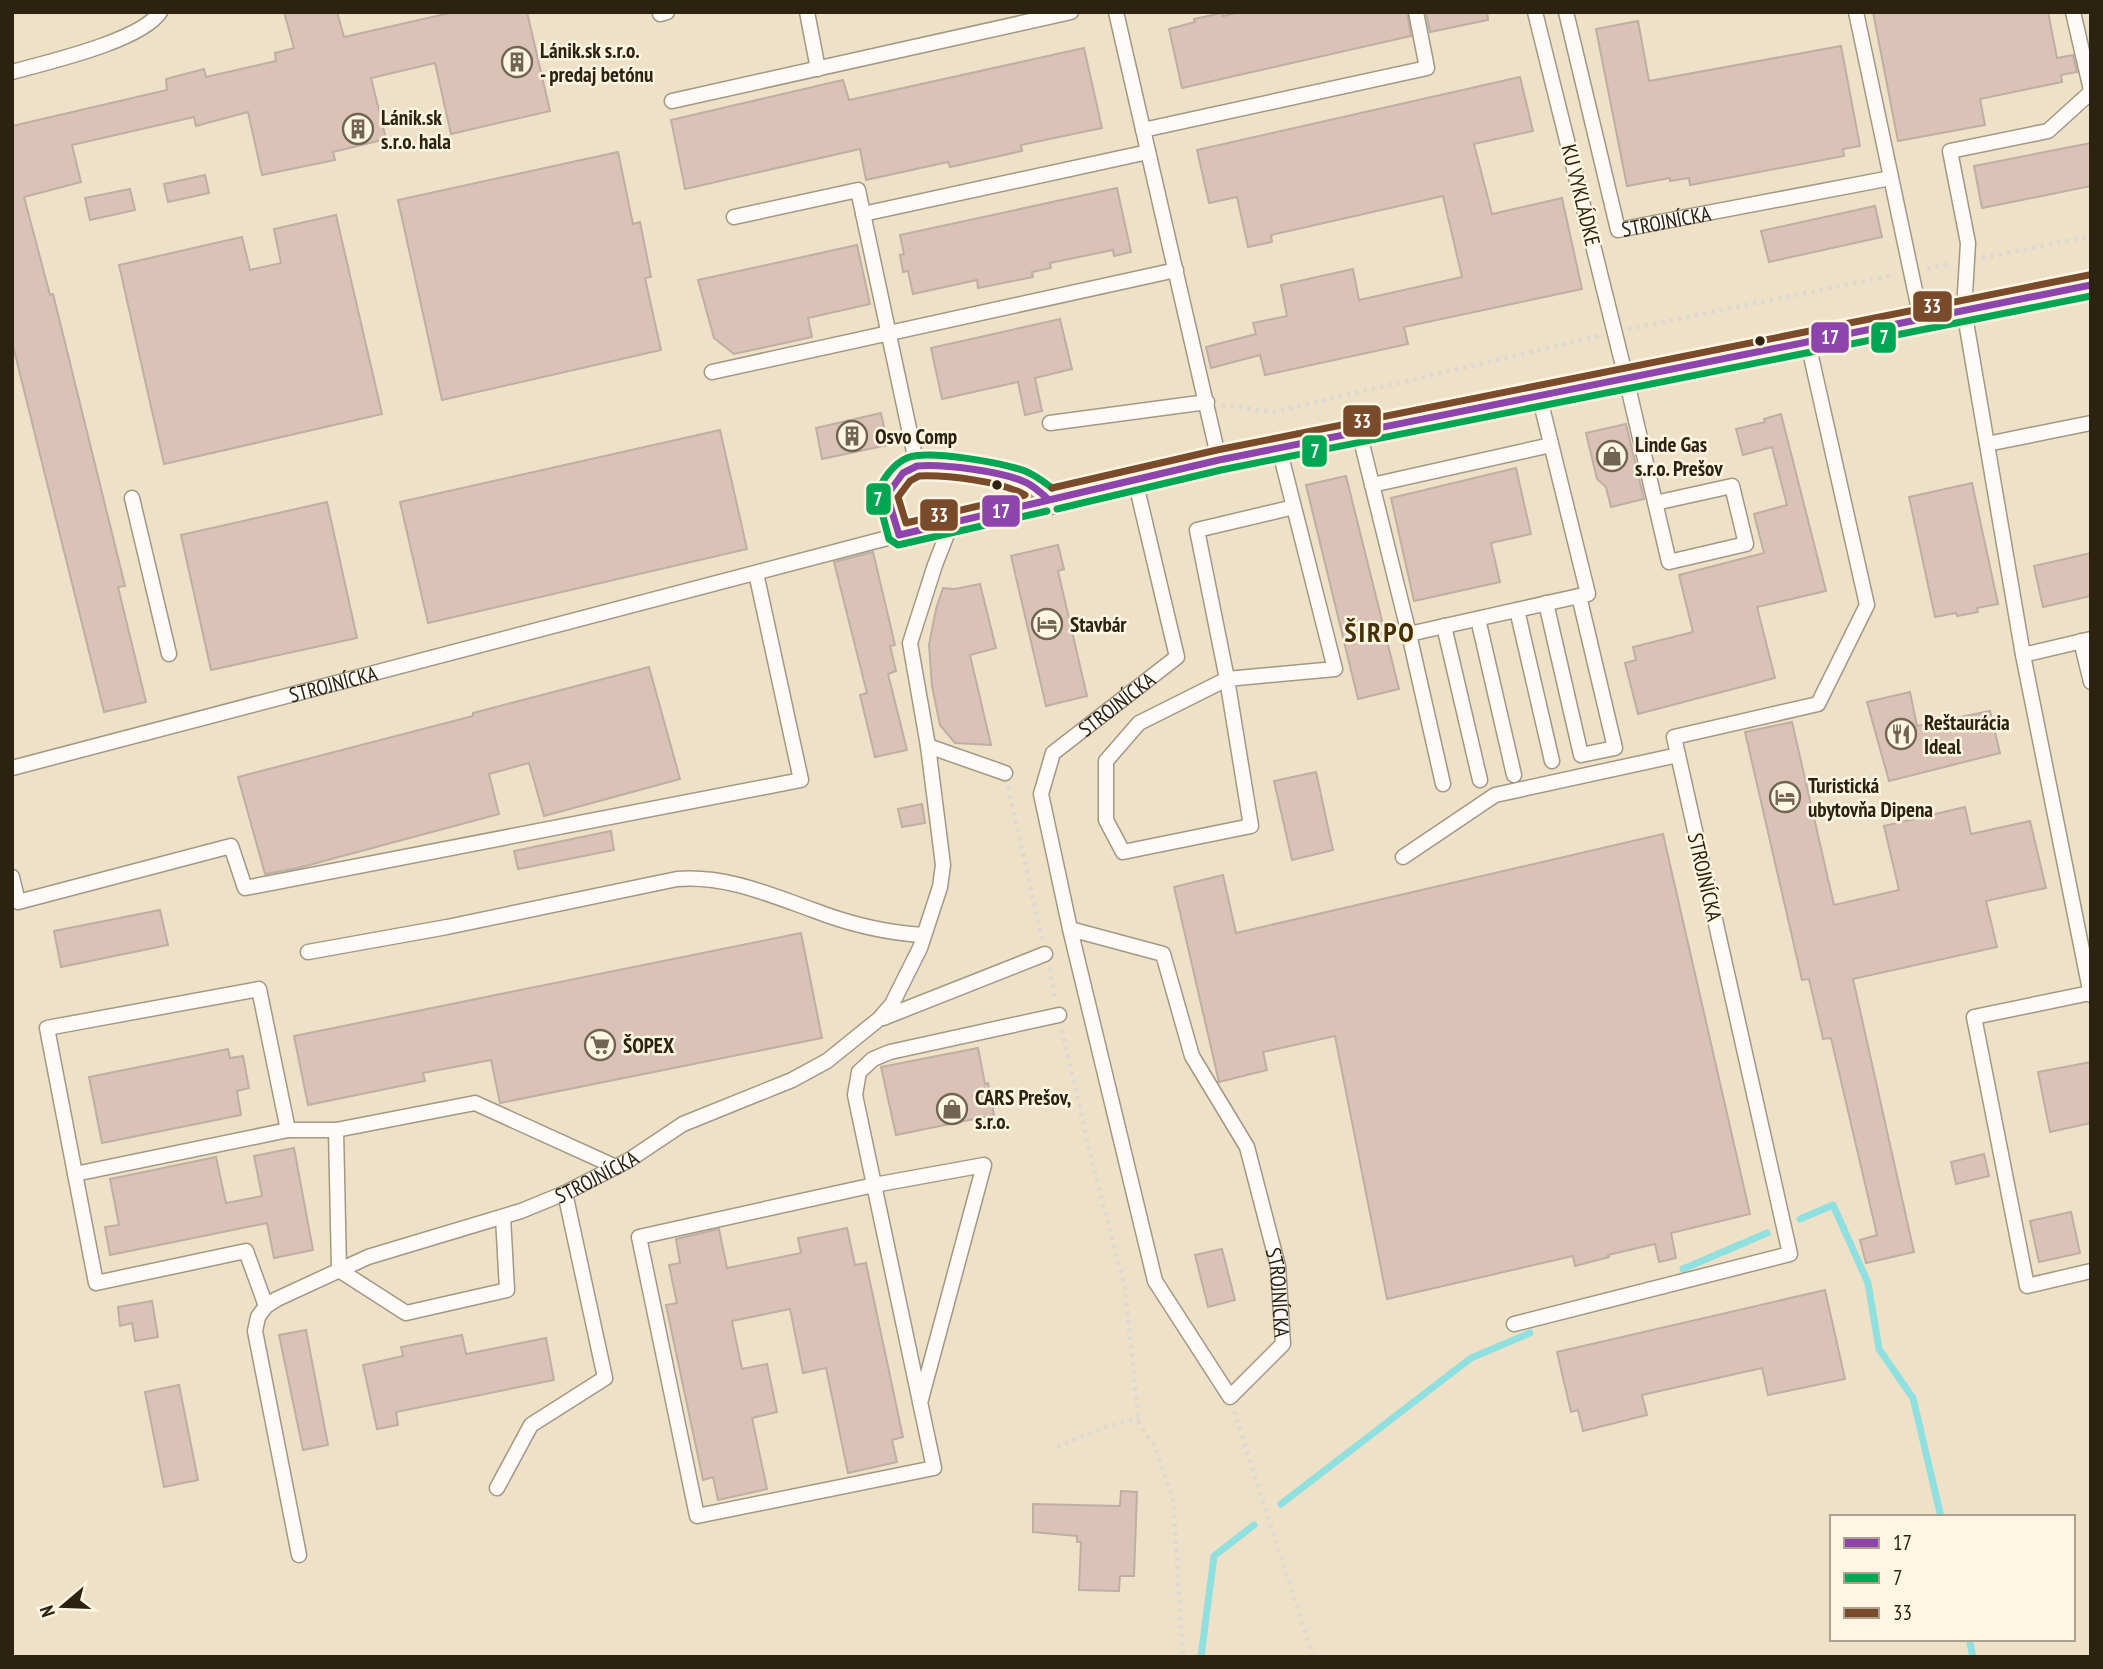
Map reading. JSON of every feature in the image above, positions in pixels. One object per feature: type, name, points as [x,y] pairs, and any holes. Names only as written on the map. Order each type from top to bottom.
[{"type":"street","name":"STROJNÍCKA","points":[[1050,500],[1219,460],[2091,285]]},
{"type":"lane","points":[[12,72],[91,51],[153,23],[160,12]]},
{"type":"lane","points":[[807,12],[818,69]]},
{"type":"lane","points":[[673,102],[1071,12]]},
{"type":"lane","points":[[1116,12],[1219,460]]},
{"type":"lane","points":[[1143,130],[1427,68],[1416,12]]},
{"type":"lane","name":"KU VYKLÁDKE","points":[[1535,12],[1669,562],[1746,544],[1732,486],[1655,503]]},
{"type":"lane","name":"STROJNÍCKA","points":[[1566,12],[1618,230],[1891,178]]},
{"type":"lane","points":[[1856,12],[1921,319]]},
{"type":"lane","points":[[2073,12],[2091,91],[2048,131],[1950,152],[1968,243],[1964,310],[2023,655],[2087,959],[2090,988],[1974,1017],[2027,1286],[2091,1271]]},
{"type":"lane","points":[[863,214],[1148,152]]},
{"type":"lane","points":[[734,217],[858,190],[918,466]]},
{"type":"lane","points":[[712,372],[1176,270]]},
{"type":"lane","points":[[1403,857],[1495,795],[1678,755],[1674,737],[1818,704],[1867,605],[1808,343]]},
{"type":"lane","points":[[1409,634],[1588,594],[1539,395]]},
{"type":"lane","points":[[1050,423],[1207,402]]},
{"type":"lane","points":[[1987,444],[2091,423]]},
{"type":"lane","points":[[1359,432],[1443,784]]},
{"type":"lane","points":[[1372,485],[1551,445]]},
{"type":"lane","points":[[1279,448],[1294,507],[1335,669],[1227,679],[1139,723],[1106,761],[1106,820],[1123,852],[1251,826],[1227,679],[1197,530],[1294,507]]},
{"type":"lane","points":[[899,535],[887,495],[899,475],[918,466],[985,472],[1019,480],[1033,486],[1050,500]]},
{"type":"lane","name":"STROJNÍCKA","points":[[1070,929],[1163,954],[1192,1056],[1247,1147],[1278,1266],[1283,1344],[1230,1397],[1155,1281],[1070,929],[1041,794],[1053,753],[1177,656],[1135,480]]},
{"type":"lane","points":[[132,498],[169,654]]},
{"type":"lane","name":"STROJNÍCKA","points":[[12,768],[899,535],[1050,500]]},
{"type":"lane","name":"STROJNÍCKA","points":[[266,1306],[339,1269],[385,1252],[503,1217],[565,1193],[616,1167],[682,1124],[792,1080],[827,1061],[879,1019],[892,1004],[924,935],[938,897],[943,865],[928,746],[910,643],[951,524]]},
{"type":"lane","points":[[12,877],[18,902],[231,846],[245,888],[801,780],[756,573]]},
{"type":"lane","points":[[1546,604],[1581,755],[1615,748],[1579,596]]},
{"type":"lane","points":[[1517,610],[1552,761]]},
{"type":"lane","points":[[1478,619],[1514,775]]},
{"type":"lane","points":[[1444,626],[1480,780]]},
{"type":"lane","points":[[2023,655],[2086,640],[2091,682]]},
{"type":"lane","points":[[928,746],[1004,773]]},
{"type":"lane","name":"STROJNÍCKA","points":[[1514,1324],[1790,1254],[1678,755]]},
{"type":"lane","points":[[308,952],[446,927],[677,879],[699,877],[751,888],[815,911],[881,930],[924,935]]},
{"type":"lane","points":[[879,1019],[1045,954]]},
{"type":"lane","points":[[288,1130],[259,989],[47,1028],[96,1283],[246,1251],[266,1306],[258,1317],[255,1331],[299,1555]]},
{"type":"lane","points":[[920,1403],[984,1166],[874,1185],[639,1237],[698,1517],[934,1468],[920,1403],[874,1185],[855,1095],[859,1072],[873,1059],[890,1052],[1059,1015]]},
{"type":"lane","points":[[75,1174],[288,1130],[336,1130],[475,1103],[616,1167]]},
{"type":"lane","points":[[336,1130],[339,1269],[406,1313],[507,1290],[503,1217]]},
{"type":"lane","points":[[497,1488],[531,1425],[605,1378],[565,1193]]},
{"type":"path","points":[[1207,402],[1274,412],[1615,332],[2091,236]]},
{"type":"path","points":[[1004,773],[1093,1166],[1125,1288],[1139,1424],[1155,1446],[1173,1499],[1183,1657]]},
{"type":"path","points":[[1230,1397],[1313,1657]]},
{"type":"path","points":[[1057,1447],[1103,1428],[1139,1418]]},
{"type":"building","points":[[284,12],[337,12],[344,37],[454,12],[527,12],[550,111],[451,134],[435,63],[371,78],[386,139],[333,152],[335,160],[262,175],[248,112],[196,126],[194,117],[72,145],[81,182],[24,197],[50,295],[53,294],[125,586],[118,587],[146,702],[104,712],[12,342],[12,126],[167,90],[166,79],[204,69],[206,77],[276,61],[275,53],[294,48]]},
{"type":"building","points":[[1241,12],[1407,12],[1411,36],[1182,88],[1169,29],[1195,22],[1194,19]]},
{"type":"building","points":[[1426,12],[1487,12],[1488,20],[1430,32]]},
{"type":"building","points":[[1873,12],[2048,12],[2057,58],[2073,55],[2077,72],[2061,75],[2062,82],[1980,99],[1985,125],[1898,141]]},
{"type":"building","points":[[1638,21],[1649,81],[1841,46],[1860,146],[1843,149],[1844,156],[1690,185],[1689,178],[1670,181],[1670,178],[1627,186],[1596,29]]},
{"type":"building","points":[[1084,48],[1102,128],[1021,145],[1022,151],[950,167],[948,162],[866,180],[860,149],[685,189],[671,120],[843,80],[849,100]]},
{"type":"building","points":[[1520,77],[1533,131],[1474,144],[1492,214],[1562,198],[1582,289],[1404,327],[1408,344],[1265,375],[1260,355],[1211,368],[1206,347],[1256,334],[1253,323],[1287,316],[1281,285],[1353,269],[1359,300],[1462,277],[1443,196],[1271,235],[1272,242],[1248,247],[1237,197],[1209,203],[1197,150]]},
{"type":"building","points":[[2091,143],[2091,186],[1982,208],[1974,166]]},
{"type":"building","points":[[618,152],[633,224],[640,222],[651,277],[645,278],[661,350],[442,400],[398,200]]},
{"type":"building","points":[[205,175],[209,193],[168,202],[164,184]]},
{"type":"building","points":[[1117,188],[1131,252],[1114,256],[1113,250],[1050,263],[1051,268],[1032,272],[1033,277],[978,288],[977,280],[913,294],[908,271],[903,272],[900,255],[904,254],[900,235]]},
{"type":"building","points":[[130,189],[135,210],[90,220],[85,198]]},
{"type":"building","points":[[1875,206],[1882,237],[1769,262],[1761,231]]},
{"type":"building","points":[[336,215],[382,414],[164,464],[119,265],[242,237],[250,270],[281,263],[274,229]]},
{"type":"building","points":[[857,245],[870,304],[808,318],[812,337],[734,354],[714,338],[698,280]]},
{"type":"building","points":[[1060,319],[1072,369],[1035,378],[1042,411],[1025,415],[1018,382],[942,399],[931,348]]},
{"type":"building","name":"Osvo Comp","points":[[881,413],[888,445],[822,459],[816,428]]},
{"type":"building","points":[[1781,414],[1826,591],[1757,607],[1775,678],[1638,714],[1625,663],[1636,660],[1633,647],[1693,632],[1679,575],[1764,553],[1754,514],[1787,505],[1772,447],[1743,455],[1736,429],[1765,422],[1764,419]]},
{"type":"building","name":"Linde Gas s.r.o. Prešov","points":[[1626,424],[1644,499],[1611,507],[1606,487],[1597,479],[1586,433]]},
{"type":"building","points":[[720,430],[747,549],[428,623],[400,502]]},
{"type":"building","points":[[1516,468],[1531,534],[1491,543],[1500,582],[1414,601],[1391,498]]},
{"type":"building","points":[[1346,476],[1399,689],[1358,699],[1306,485]]},
{"type":"building","points":[[1972,483],[1998,604],[1977,608],[1978,612],[1935,617],[1909,497]]},
{"type":"building","points":[[327,502],[357,638],[211,670],[181,535]]},
{"type":"building","points":[[1058,545],[1064,569],[1058,571],[1087,696],[1046,706],[1011,556]]},
{"type":"building","points":[[873,552],[895,645],[890,646],[896,671],[888,674],[907,750],[875,757],[860,695],[867,693],[834,562]]},
{"type":"building","points":[[2091,553],[2091,596],[2043,607],[2034,566]]},
{"type":"building","points":[[980,584],[996,648],[970,655],[991,745],[955,743],[940,725],[932,686],[929,645],[943,588],[955,589]]},
{"type":"building","points":[[649,667],[680,779],[544,816],[529,763],[489,774],[499,814],[298,868],[265,874],[238,777]]},
{"type":"building","points":[[1910,692],[1917,726],[1990,711],[2000,753],[1889,781],[1867,702]]},
{"type":"building","points":[[1792,722],[1834,905],[1899,890],[1884,826],[1965,807],[1971,834],[2030,821],[2046,888],[1986,901],[1997,947],[1853,979],[1914,1252],[1866,1263],[1860,1240],[1877,1235],[1831,1038],[1823,1039],[1809,979],[1802,980],[1745,732]]},
{"type":"building","points":[[1316,772],[1333,850],[1292,860],[1274,781]]},
{"type":"building","points":[[922,804],[925,823],[902,827],[898,809]]},
{"type":"building","points":[[611,831],[614,850],[518,869],[514,851]]},
{"type":"building","points":[[1663,834],[1750,1214],[1671,1233],[1676,1258],[1659,1262],[1655,1244],[1575,1266],[1573,1256],[1387,1299],[1335,1036],[1263,1052],[1267,1070],[1219,1082],[1174,887],[1223,875],[1236,933]]},
{"type":"building","points":[[160,910],[168,945],[61,967],[54,931]]},
{"type":"building","points":[[801,933],[822,1038],[500,1103],[491,1060],[423,1073],[425,1081],[308,1105],[294,1036]]},
{"type":"building","points":[[978,1048],[994,1115],[896,1135],[881,1067]]},
{"type":"building","points":[[228,1049],[230,1058],[243,1056],[249,1088],[237,1091],[241,1115],[102,1143],[89,1077]]},
{"type":"building","points":[[2091,1062],[2091,1123],[2050,1132],[2038,1072]]},
{"type":"building","points":[[294,1148],[313,1250],[274,1258],[267,1223],[110,1255],[105,1227],[119,1225],[110,1179],[216,1157],[226,1203],[262,1196],[254,1156]]},
{"type":"building","points":[[1984,1154],[1989,1176],[1956,1184],[1951,1162]]},
{"type":"building","points":[[2071,1212],[2080,1253],[2039,1262],[2030,1221]]},
{"type":"building","points":[[847,1228],[855,1265],[866,1263],[903,1437],[892,1440],[897,1462],[848,1473],[826,1368],[803,1373],[790,1309],[732,1321],[742,1369],[767,1364],[777,1412],[752,1418],[767,1489],[718,1500],[713,1477],[703,1480],[666,1305],[677,1303],[669,1265],[680,1263],[676,1239],[719,1229],[727,1268],[801,1253],[798,1238]]},
{"type":"building","points":[[1222,1249],[1235,1300],[1208,1307],[1195,1255]]},
{"type":"building","points":[[1825,1290],[1845,1379],[1768,1395],[1762,1368],[1642,1395],[1647,1415],[1583,1431],[1578,1410],[1571,1412],[1557,1352]]},
{"type":"building","points":[[152,1301],[158,1337],[135,1341],[132,1323],[120,1326],[118,1307]]},
{"type":"building","points":[[306,1330],[328,1445],[303,1450],[279,1335]]},
{"type":"building","points":[[462,1335],[466,1354],[546,1338],[554,1380],[396,1412],[398,1425],[377,1429],[363,1365],[403,1356],[401,1347]]},
{"type":"building","points":[[179,1385],[198,1480],[164,1487],[145,1392]]},
{"type":"building","points":[[1121,1491],[1137,1492],[1134,1576],[1120,1576],[1119,1591],[1079,1590],[1081,1542],[1077,1542],[1077,1536],[1033,1532],[1033,1504],[1120,1506]]},
{"type":"waterway","points":[[1800,1219],[1833,1205],[1868,1283],[1879,1349],[1913,1398],[1941,1515]]},
{"type":"waterway","points":[[1683,1269],[1767,1233]]},
{"type":"waterway","points":[[1281,1504],[1471,1358],[1530,1333]]},
{"type":"waterway","points":[[1201,1657],[1214,1556],[1254,1525]]},
{"type":"waterway","points":[[1969,1641],[1973,1657]]},
{"type":"transit line","name":"33","points":[[1052,488],[1217,450],[2089,275]]},
{"type":"transit line","name":"17","points":[[1049,500],[1219,460],[2091,285]]},
{"type":"transit line","name":"7","points":[[1057,509],[1221,470],[2091,296]]},
{"type":"transit line","name":"7","points":[[1047,511],[898,545],[889,539],[877,494],[897,464],[907,458],[931,455],[965,458],[1014,468],[1032,474],[1052,488]]},
{"type":"transit line","name":"17","points":[[917,466],[957,467],[1003,475],[1027,483],[1049,500],[899,535],[887,495],[903,473],[917,466]]},
{"type":"transit line","name":"33","points":[[919,476],[973,480],[1002,486],[1025,495],[906,523],[898,497],[910,481],[919,476]]},
{"type":"place","name":"Lánik.sk s.r.o. - predaj betónu","points":[[517,62]]},
{"type":"place","name":"Lánik.sk s.r.o. hala","points":[[358,129]]},
{"type":"place","name":"Osvo Comp","points":[[852,436]]},
{"type":"place","name":"Linde Gas s.r.o. Prešov","points":[[1612,456]]},
{"type":"place","name":"Stavbár","points":[[1047,624]]},
{"type":"place","name":"Reštaurácia Ideal","points":[[1901,734]]},
{"type":"place","name":"Turistická ubytovňa Dipena","points":[[1785,797]]},
{"type":"place","name":"ŠOPEX","points":[[600,1045]]},
{"type":"place","name":"CARS Prešov, s.r.o.","points":[[952,1109]]},
{"type":"district","name":"ŠIRPO","points":[[1380,631]]}]
